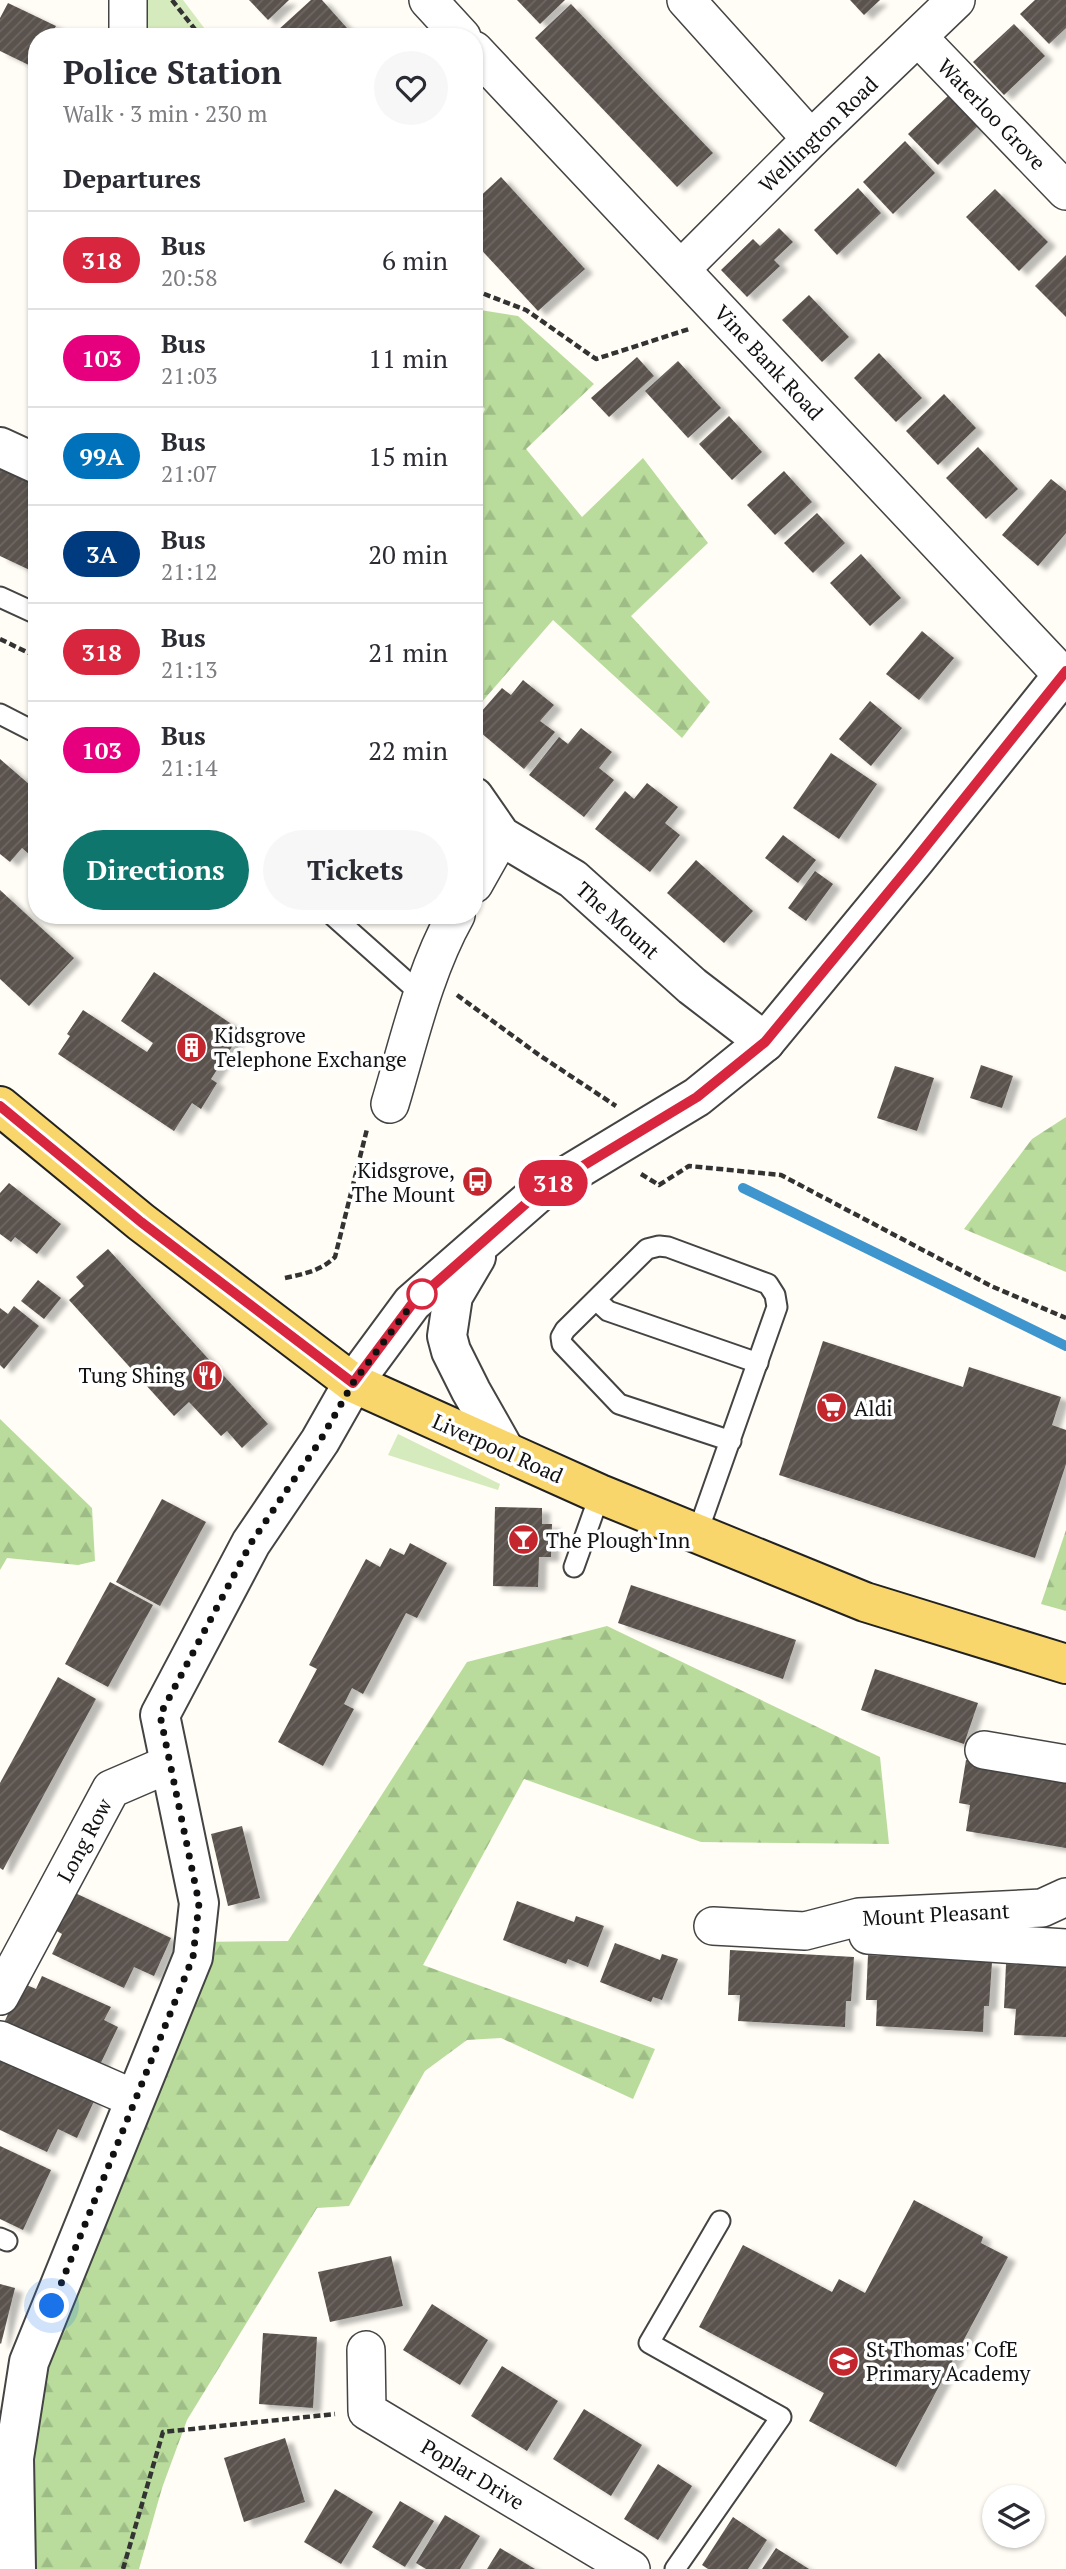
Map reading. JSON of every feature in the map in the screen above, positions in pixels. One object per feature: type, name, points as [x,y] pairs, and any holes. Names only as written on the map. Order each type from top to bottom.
[{"type":"main road","name":"Liverpool Road","points":[[5,1121],[353,1383],[600,1494],[865,1602],[1066,1664]]},
{"type":"street","points":[[428,0],[454,28]]},
{"type":"street","points":[[686,0],[811,139]]},
{"type":"street","name":"Wellington Road","points":[[681,269],[956,0]]},
{"type":"street","name":"Waterloo Grove","points":[[918,37],[1066,191]]},
{"type":"street","name":"Vine Bank Road","points":[[483,60],[1065,675]]},
{"type":"street","points":[[0,447],[28,460]]},
{"type":"street","points":[[16,2569],[7,2458],[29,2362],[193,1957],[199,1903],[160,1715],[251,1543],[320,1441],[353,1383],[412,1304],[538,1193],[697,1097],[765,1042],[1065,675]]},
{"type":"street","name":"The Mount","points":[[483,810],[501,836],[573,879],[692,986],[765,1042]]},
{"type":"street","points":[[483,868],[501,836]]},
{"type":"street","points":[[390,1104],[423,996],[451,924]]},
{"type":"street","points":[[492,1232],[453,1296],[447,1336],[451,1351],[471,1391],[505,1451]]},
{"type":"street","points":[[984,1750],[1066,1764]]},
{"type":"street","name":"Long Row","points":[[0,1996],[111,1790],[169,1764]]},
{"type":"street","name":"Mount Pleasant","points":[[804,1931],[859,1917],[1042,1908],[1066,1897]]},
{"type":"street","name":"Mount Pleasant","points":[[713,1926],[1066,1948]]},
{"type":"street","points":[[0,2040],[135,2099]]},
{"type":"street","points":[[366,2350],[367,2411]]},
{"type":"street","name":"Poplar Drive","points":[[367,2411],[631,2569]]},
{"type":"lane","points":[[0,597],[28,610]]},
{"type":"lane","points":[[0,714],[28,728]]},
{"type":"lane","points":[[342,924],[423,996]]},
{"type":"lane","points":[[697,1534],[731,1441],[777,1307],[775,1295],[768,1284],[755,1277],[668,1247],[659,1245],[648,1249],[565,1330],[561,1337],[562,1344],[619,1404],[731,1441]]},
{"type":"lane","points":[[596,1300],[608,1311],[758,1363]]},
{"type":"lane","points":[[574,1567],[600,1494]]},
{"type":"lane","points":[[675,2569],[781,2417],[649,2343],[720,2221]]},
{"type":"path","points":[[173,0],[194,28]]},
{"type":"path","points":[[483,293],[526,310],[596,359],[726,317]]},
{"type":"path","points":[[0,639],[28,653]]},
{"type":"path","points":[[479,1012],[624,1112]]},
{"type":"path","points":[[285,1278],[318,1270],[328,1265],[335,1257],[371,1112],[390,1104]]},
{"type":"path","points":[[637,1171],[659,1185],[689,1166],[781,1175],[991,1286],[1066,1318]]},
{"type":"path","points":[[123,2569],[163,2432],[367,2411]]},
{"type":"green space","points":[[146,0],[183,0],[204,28],[147,28]]},
{"type":"green space","points":[[483,310],[518,316],[594,384],[526,449],[582,517],[643,458],[708,543],[631,616],[710,702],[682,738],[553,620],[483,701]]},
{"type":"green space","points":[[1066,1117],[1066,1272],[964,1229],[1032,1139]]},
{"type":"green space","points":[[0,1419],[92,1508],[95,1561],[78,1565],[7,1558],[0,1570]]},
{"type":"green space","points":[[398,1434],[500,1484],[498,1490],[388,1455]]},
{"type":"green space","points":[[1066,1530],[1066,1611],[1041,1604]]},
{"type":"green space","points":[[607,1626],[880,1757],[889,1844],[701,1842],[524,1779],[423,1965],[655,2049],[633,2099],[501,2038],[467,2040],[425,2071],[349,2206],[317,2208],[187,2420],[162,2488],[139,2569],[16,2569],[14,2458],[195,1942],[288,1941],[467,1662]]},
{"type":"building","points":[[249,0],[289,0],[268,20]]},
{"type":"building","points":[[311,0],[322,0],[347,28],[280,28]]},
{"type":"building","points":[[517,0],[565,0],[540,24]]},
{"type":"building","points":[[850,0],[880,0],[864,15]]},
{"type":"building","points":[[1035,0],[1066,0],[1066,28],[1049,44],[1020,14]]},
{"type":"building","points":[[8,3],[56,26],[28,28],[28,65],[0,51],[0,18]]},
{"type":"building","points":[[571,4],[713,153],[677,187],[535,38]]},
{"type":"building","points":[[1014,24],[1045,56],[1004,95],[973,62]]},
{"type":"building","points":[[950,94],[980,124],[938,165],[908,134]]},
{"type":"building","points":[[905,141],[935,173],[893,214],[863,182]]},
{"type":"building","points":[[501,177],[585,269],[538,311],[483,252],[483,194]]},
{"type":"building","points":[[858,188],[881,213],[837,255],[814,230]]},
{"type":"building","points":[[995,189],[1048,242],[1019,271],[966,217]]},
{"type":"building","points":[[779,228],[793,242],[774,260],[780,266],[747,297],[721,270],[753,239],[760,246]]},
{"type":"building","points":[[1066,255],[1066,317],[1035,286]]},
{"type":"building","points":[[809,295],[849,337],[822,362],[782,320]]},
{"type":"building","points":[[879,353],[922,398],[896,422],[854,378]]},
{"type":"building","points":[[637,357],[654,376],[609,417],[591,398]]},
{"type":"building","points":[[678,361],[721,408],[688,438],[645,391]]},
{"type":"building","points":[[944,394],[976,428],[938,465],[906,431]]},
{"type":"building","points":[[729,416],[762,452],[732,480],[699,444]]},
{"type":"building","points":[[978,447],[1018,489],[986,519],[946,478]]},
{"type":"building","points":[[0,462],[28,476],[28,569],[0,556]]},
{"type":"building","points":[[784,471],[812,502],[775,535],[747,505]]},
{"type":"building","points":[[1051,479],[1066,491],[1066,533],[1038,566],[1002,535]]},
{"type":"building","points":[[817,513],[845,543],[813,573],[784,543]]},
{"type":"building","points":[[861,554],[901,598],[870,626],[830,583]]},
{"type":"building","points":[[922,631],[954,658],[919,700],[886,674]]},
{"type":"building","points":[[523,680],[554,705],[540,721],[555,732],[524,769],[483,735],[483,710],[502,688],[511,695]]},
{"type":"building","points":[[870,701],[902,728],[871,766],[839,739]]},
{"type":"building","points":[[581,728],[612,752],[599,768],[614,780],[584,817],[529,775],[559,737],[568,744]]},
{"type":"building","points":[[831,753],[877,784],[839,839],[793,808]]},
{"type":"building","points":[[0,759],[28,783],[28,853],[22,848],[10,862],[0,854]]},
{"type":"building","points":[[647,783],[678,807],[665,823],[680,835],[650,872],[595,829],[625,791],[634,799]]},
{"type":"building","points":[[783,835],[816,860],[798,883],[765,858]]},
{"type":"building","points":[[696,860],[753,911],[724,943],[667,893]]},
{"type":"building","points":[[815,871],[833,884],[806,921],[788,908]]},
{"type":"building","points":[[0,890],[28,916],[28,924],[37,924],[74,958],[29,1006],[0,979]]},
{"type":"building","name":"Kidsgrove Telephone Exchange","points":[[154,972],[242,1031],[211,1079],[217,1083],[201,1109],[192,1103],[174,1131],[58,1054],[83,1010],[147,1052],[153,1043],[121,1021]]},
{"type":"building","points":[[981,1065],[1013,1076],[1002,1108],[970,1098]]},
{"type":"building","points":[[895,1066],[934,1078],[917,1131],[877,1118]]},
{"type":"building","points":[[9,1183],[61,1224],[37,1254],[15,1237],[11,1242],[0,1234],[0,1193]]},
{"type":"building","points":[[108,1249],[268,1424],[242,1448],[227,1431],[221,1436],[189,1402],[174,1416],[69,1300],[84,1286],[76,1277]]},
{"type":"building","points":[[38,1280],[61,1298],[44,1319],[21,1301]]},
{"type":"building","points":[[14,1306],[39,1326],[4,1369],[0,1365],[0,1308],[8,1314]]},
{"type":"building","points":[[823,1341],[963,1387],[969,1367],[1061,1397],[1052,1425],[1066,1430],[1066,1464],[1035,1558],[779,1475]]},
{"type":"building","points":[[162,1499],[206,1522],[160,1606],[116,1582]]},
{"type":"building","name":"The Plough Inn","points":[[495,1507],[542,1508],[542,1524],[552,1524],[551,1557],[539,1557],[538,1587],[493,1586]]},
{"type":"building","points":[[410,1543],[447,1563],[417,1618],[406,1613],[363,1694],[352,1688],[344,1704],[354,1709],[323,1766],[278,1742],[317,1669],[309,1665],[366,1559],[380,1567],[390,1548],[404,1555]]},
{"type":"building","points":[[110,1582],[153,1605],[108,1687],[65,1664]]},
{"type":"building","points":[[631,1585],[796,1640],[783,1679],[618,1623]]},
{"type":"building","points":[[875,1669],[978,1703],[964,1744],[861,1710]]},
{"type":"building","points":[[58,1677],[96,1699],[3,1870],[0,1868],[0,1783]]},
{"type":"building","points":[[966,1760],[1066,1776],[1066,1848],[966,1831],[970,1805],[959,1803]]},
{"type":"building","points":[[242,1826],[260,1898],[228,1906],[211,1834]]},
{"type":"building","points":[[73,1892],[171,1938],[154,1976],[134,1967],[124,1988],[52,1954],[62,1934],[55,1930]]},
{"type":"building","points":[[517,1901],[574,1922],[576,1916],[604,1926],[588,1967],[568,1959],[566,1964],[503,1940]]},
{"type":"building","points":[[615,1943],[660,1960],[662,1954],[678,1959],[662,2000],[653,1997],[651,2002],[600,1982]]},
{"type":"building","points":[[730,1950],[854,1957],[851,2001],[846,2001],[845,2027],[738,2021],[740,1995],[728,1995]]},
{"type":"building","points":[[868,1955],[992,1962],[989,2006],[984,2006],[983,2032],[876,2026],[877,2000],[866,2000]]},
{"type":"building","points":[[1006,1964],[1066,1967],[1066,2037],[1014,2035],[1016,2009],[1004,2008]]},
{"type":"building","points":[[42,1976],[111,2007],[104,2020],[118,2027],[98,2069],[3,2025],[22,1983],[36,1989]]},
{"type":"building","points":[[0,2055],[95,2099],[77,2138],[58,2129],[47,2152],[0,2130]]},
{"type":"building","points":[[0,2146],[51,2170],[23,2230],[0,2219]]},
{"type":"building","points":[[914,2200],[983,2237],[981,2243],[1008,2257],[896,2467],[809,2421],[824,2393],[699,2327],[743,2245],[832,2292],[839,2279],[865,2293]]},
{"type":"building","points":[[391,2256],[403,2306],[330,2322],[318,2272]]},
{"type":"building","points":[[0,2284],[15,2288],[1,2344],[0,2343]]},
{"type":"building","points":[[432,2304],[488,2340],[460,2385],[403,2350]]},
{"type":"building","points":[[263,2333],[317,2337],[313,2408],[259,2404]]},
{"type":"building","points":[[502,2366],[558,2401],[527,2451],[471,2416]]},
{"type":"building","points":[[584,2409],[642,2445],[611,2496],[553,2459]]},
{"type":"building","points":[[285,2438],[305,2502],[244,2522],[224,2458]]},
{"type":"building","points":[[658,2464],[692,2486],[658,2540],[624,2519]]},
{"type":"building","points":[[335,2489],[373,2512],[341,2564],[304,2542]]},
{"type":"building","points":[[400,2501],[434,2521],[405,2567],[372,2547]]},
{"type":"building","points":[[445,2515],[480,2536],[460,2569],[426,2569],[416,2563]]},
{"type":"building","points":[[733,2517],[767,2540],[748,2569],[708,2569],[702,2565]]},
{"type":"building","points":[[500,2548],[535,2569],[487,2569]]},
{"type":"building","points":[[776,2548],[809,2569],[762,2569]]},
{"type":"waterway","points":[[743,1188],[1066,1346]]},
{"type":"bus line","name":"318","points":[[0,1106],[141,1222],[353,1383],[412,1304],[538,1193],[697,1097],[765,1042],[1066,671]]},
{"type":"place","name":"Kidsgrove Telephone Exchange","points":[[191,1047]]},
{"type":"place","name":"Kidsgrove, The Mount","points":[[478,1182]]},
{"type":"place","name":"Tung Shing","points":[[208,1375]]},
{"type":"place","name":"Aldi","points":[[831,1408]]},
{"type":"place","name":"The Plough Inn","points":[[523,1540]]},
{"type":"place","name":"St Thomas' CofE Primary Academy","points":[[843,2361]]},
{"type":"route","points":[[52,2306],[193,1957],[199,1903],[160,1715],[251,1543],[320,1441],[353,1383],[412,1304],[432,1286],[422,1294]]}]
